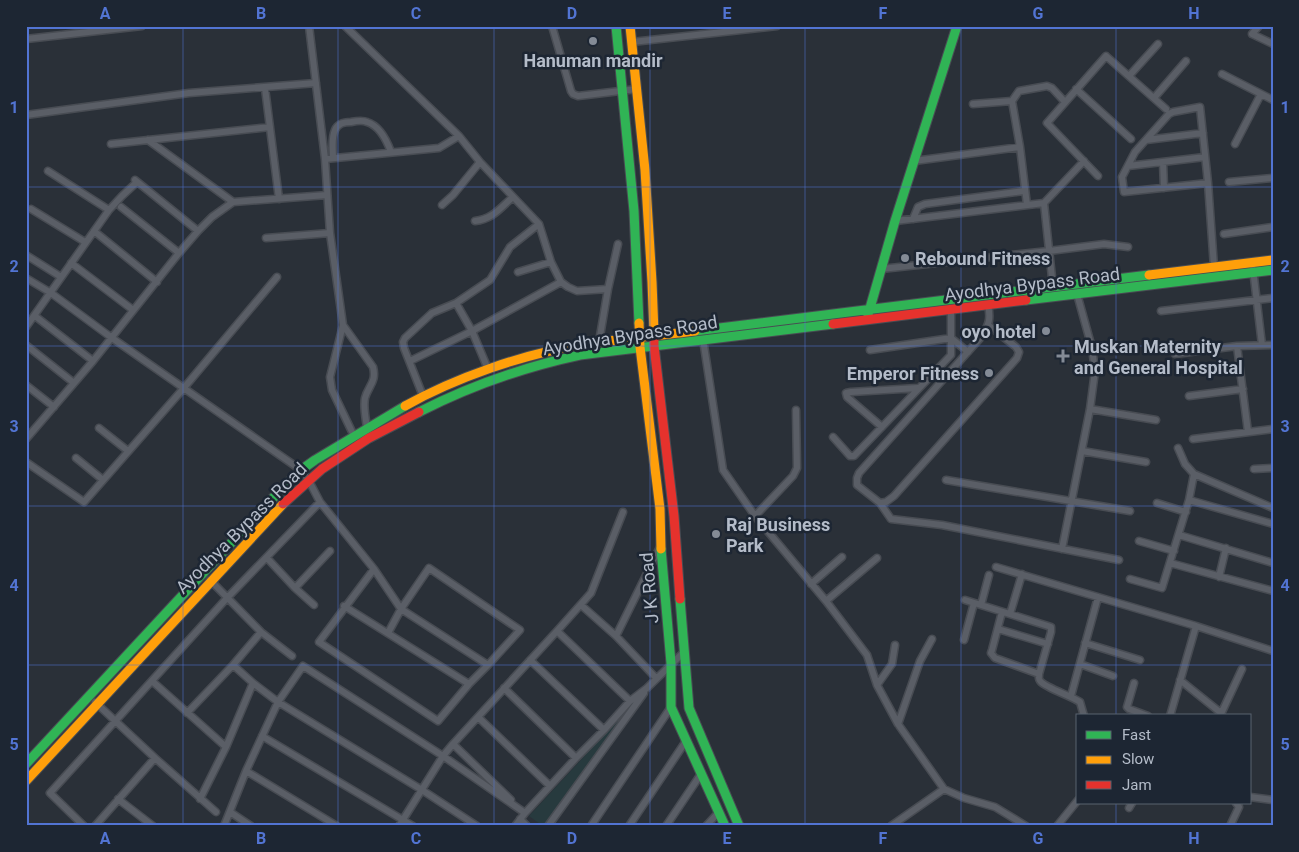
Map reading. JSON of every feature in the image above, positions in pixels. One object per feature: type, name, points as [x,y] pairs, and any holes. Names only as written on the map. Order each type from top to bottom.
[{"type":"main road","name":"J K Road","points":[[616,26],[634,211],[640,342],[660,509],[661,545],[671,663],[670,707],[725,826]]},
{"type":"main road","name":"J K Road","points":[[630,26],[645,170],[652,282],[653,341],[674,516],[689,708],[739,826]]},
{"type":"main road","points":[[866,320],[895,221],[957,26]]},
{"type":"main road","name":"Ayodhya Bypass Road","points":[[653,341],[869,309],[1273,260]]},
{"type":"main road","name":"Ayodhya Bypass Road","points":[[26,764],[301,470],[367,428],[424,396],[488,369],[545,352],[599,342],[703,340],[1273,270]]},
{"type":"main road","name":"Ayodhya Bypass Road","points":[[26,781],[279,507],[322,469],[369,438],[442,400],[514,372],[547,362],[640,342]]},
{"type":"main road","points":[[668,624],[682,621]]},
{"type":"street","points":[[26,39],[142,26]]},
{"type":"street","points":[[309,26],[325,159],[330,233],[343,326],[330,378],[332,390],[354,436]]},
{"type":"street","points":[[345,26],[459,136],[480,162],[539,224],[551,262],[561,282],[577,291],[608,289]]},
{"type":"street","points":[[552,26],[573,94],[578,96],[638,89]]},
{"type":"street","points":[[632,42],[776,26]]},
{"type":"street","points":[[1259,26],[1252,34],[1273,44]]},
{"type":"street","points":[[1129,76],[1158,44]]},
{"type":"street","points":[[1098,176],[1047,123],[1106,56],[1166,109]]},
{"type":"street","points":[[1154,98],[1186,61]]},
{"type":"street","points":[[1222,74],[1273,100]]},
{"type":"street","points":[[26,115],[189,93],[316,83]]},
{"type":"street","points":[[1027,205],[1012,101],[1019,91],[1044,85],[1052,88],[1065,102]]},
{"type":"street","points":[[265,88],[279,199]]},
{"type":"street","points":[[1076,89],[1131,139]]},
{"type":"street","points":[[1235,144],[1261,94]]},
{"type":"street","points":[[973,104],[1012,101]]},
{"type":"street","points":[[1208,183],[1124,192],[1122,178],[1135,152],[1169,114],[1200,107],[1208,183],[1214,267]]},
{"type":"street","points":[[333,158],[332,141],[336,128],[346,122],[365,121],[374,125],[384,136],[391,152]]},
{"type":"street","points":[[111,144],[270,127]]},
{"type":"street","points":[[1146,140],[1203,133]]},
{"type":"street","points":[[325,159],[439,148],[459,136]]},
{"type":"street","points":[[148,140],[233,202]]},
{"type":"street","points":[[914,161],[1020,147]]},
{"type":"street","points":[[1128,166],[1205,157]]},
{"type":"street","points":[[895,221],[1044,203],[1084,161]]},
{"type":"street","points":[[442,205],[480,162]]},
{"type":"street","points":[[1163,162],[1164,188]]},
{"type":"street","points":[[48,171],[109,210]]},
{"type":"street","points":[[1229,182],[1273,178]]},
{"type":"street","points":[[26,326],[35,316],[109,210],[136,181],[198,231]]},
{"type":"street","points":[[913,219],[918,207],[925,204],[1024,191]]},
{"type":"street","points":[[26,439],[112,338],[179,253],[212,217],[233,202],[327,195]]},
{"type":"street","points":[[475,221],[491,217],[513,196]]},
{"type":"street","points":[[1044,203],[1053,287]]},
{"type":"street","points":[[121,207],[179,253]]},
{"type":"street","points":[[31,209],[85,242]]},
{"type":"street","points":[[424,396],[402,342],[432,313],[456,303],[490,280],[510,247],[539,224]]},
{"type":"street","points":[[1224,234],[1273,227]]},
{"type":"street","points":[[94,231],[157,282]]},
{"type":"street","points":[[266,238],[330,233]]},
{"type":"street","points":[[599,342],[618,244]]},
{"type":"street","points":[[881,269],[1104,244],[1128,248]]},
{"type":"street","points":[[26,255],[61,277]]},
{"type":"street","points":[[518,272],[551,262]]},
{"type":"street","points":[[1252,262],[1262,345]]},
{"type":"street","points":[[71,263],[133,310]]},
{"type":"street","points":[[26,462],[84,502],[183,389],[277,277]]},
{"type":"street","points":[[26,278],[51,292],[183,389],[301,470],[309,480],[320,502],[374,569],[401,609],[488,665]]},
{"type":"street","points":[[410,361],[472,331],[561,282]]},
{"type":"street","points":[[1062,549],[1090,410],[1094,372],[1092,348],[1077,294]]},
{"type":"street","points":[[1161,310],[1273,298]]},
{"type":"street","points":[[456,303],[472,331],[488,369]]},
{"type":"street","points":[[988,305],[990,316],[983,335],[859,473],[856,478],[857,485],[880,503],[891,519],[942,525],[1119,560]]},
{"type":"street","points":[[833,437],[850,456],[854,456],[951,355],[952,310]]},
{"type":"street","points":[[35,316],[93,361]]},
{"type":"street","points":[[880,503],[886,502],[894,496],[1017,358],[1019,352],[1016,347],[988,325]]},
{"type":"street","points":[[343,326],[373,367],[375,374],[364,401],[367,428]]},
{"type":"street","points":[[870,350],[952,338],[968,352]]},
{"type":"street","points":[[703,340],[723,470],[755,516],[826,601],[866,655],[877,685],[898,724],[944,789],[995,808],[1026,826]]},
{"type":"street","points":[[26,345],[74,383]]},
{"type":"street","points":[[1175,354],[1237,346],[1273,345]]},
{"type":"street","points":[[1237,346],[1248,432]]},
{"type":"street","points":[[26,385],[54,407]]},
{"type":"street","points":[[882,427],[847,397],[846,393],[918,388]]},
{"type":"street","points":[[1190,396],[1243,389]]},
{"type":"street","points":[[755,516],[793,476],[797,468],[796,410]]},
{"type":"street","points":[[1090,410],[1156,420]]},
{"type":"street","points":[[99,428],[128,451]]},
{"type":"street","points":[[1193,439],[1273,429]]},
{"type":"street","points":[[1178,448],[1185,464],[1194,474],[1273,508]]},
{"type":"street","points":[[1082,451],[1146,462]]},
{"type":"street","points":[[76,458],[103,480]]},
{"type":"street","points":[[1254,470],[1273,468]]},
{"type":"street","points":[[1130,579],[1162,588],[1186,512],[1194,474]]},
{"type":"street","points":[[946,480],[1130,511]]},
{"type":"street","points":[[1189,500],[1273,524]]},
{"type":"street","points":[[84,826],[50,793],[227,598],[320,502]]},
{"type":"street","points":[[1157,503],[1186,512]]},
{"type":"street","points":[[401,823],[443,756],[591,593],[623,512]]},
{"type":"street","points":[[1179,535],[1273,563]]},
{"type":"street","points":[[1139,541],[1174,551]]},
{"type":"street","points":[[616,636],[661,545]]},
{"type":"street","points":[[1219,577],[1226,548]]},
{"type":"street","points":[[295,588],[330,551]]},
{"type":"street","points":[[811,584],[842,557]]},
{"type":"street","points":[[266,558],[314,605]]},
{"type":"street","points":[[826,601],[877,558]]},
{"type":"street","points":[[1170,563],[1273,591]]},
{"type":"street","points":[[996,567],[1196,626],[1273,651]]},
{"type":"street","points":[[374,569],[318,642],[438,721],[469,684],[520,630],[429,568],[401,609],[388,633]]},
{"type":"street","points":[[1010,614],[1022,574]]},
{"type":"street","points":[[964,640],[989,575]]},
{"type":"street","points":[[210,580],[261,632],[292,656]]},
{"type":"street","points":[[1071,696],[1098,597]]},
{"type":"street","points":[[965,600],[1048,626],[1052,630],[1038,674],[1039,678],[1043,684],[1080,702],[1083,714]]},
{"type":"street","points":[[581,605],[616,636],[656,678]]},
{"type":"street","points":[[344,606],[469,684]]},
{"type":"street","points":[[1002,612],[992,656],[1038,674]]},
{"type":"street","points":[[1171,714],[1196,626]]},
{"type":"street","points":[[998,629],[1048,644]]},
{"type":"street","points":[[557,631],[630,701]]},
{"type":"street","points":[[187,713],[261,632]]},
{"type":"street","points":[[898,724],[920,661],[932,639]]},
{"type":"street","points":[[1086,643],[1140,660]]},
{"type":"street","points":[[877,685],[892,664],[895,645]]},
{"type":"street","points":[[548,826],[647,688],[684,652]]},
{"type":"street","points":[[530,660],[604,730]]},
{"type":"street","points":[[1080,664],[1113,676]]},
{"type":"street","points":[[232,665],[278,702],[477,826]]},
{"type":"street","points":[[224,826],[246,771],[278,702],[302,666],[443,756],[525,813]]},
{"type":"street","points":[[1180,680],[1221,714],[1242,670]]},
{"type":"street","points":[[152,681],[226,747]]},
{"type":"street","points":[[200,799],[226,747],[253,683]]},
{"type":"street","points":[[1134,683],[1127,707],[1143,714]]},
{"type":"street","points":[[504,688],[576,758]]},
{"type":"street","points":[[515,826],[630,701],[647,688]]},
{"type":"street","points":[[88,697],[216,812]]},
{"type":"street","points":[[591,826],[670,707]]},
{"type":"street","points":[[478,717],[550,786]]},
{"type":"street","points":[[262,736],[401,823],[413,826]]},
{"type":"street","points":[[629,826],[686,740]]},
{"type":"street","points":[[453,744],[525,813]]},
{"type":"street","points":[[95,826],[155,758]]},
{"type":"street","points":[[246,771],[337,826]]},
{"type":"street","points":[[666,826],[701,774]]},
{"type":"street","points":[[892,826],[944,789]]},
{"type":"street","points":[[1252,797],[1273,800]]},
{"type":"street","points":[[118,799],[153,826]]},
{"type":"street","points":[[1057,826],[1076,802]]},
{"type":"street","points":[[1230,826],[1239,807],[1237,804]]},
{"type":"street","points":[[230,812],[251,826]]},
{"type":"street","points":[[706,826],[719,812]]},
{"type":"street","points":[[520,819],[527,826]]},
{"type":"green space","points":[[629,708],[543,826],[529,816]]},
{"type":"traffic: fast","points":[[616,26],[634,211],[639,323]]},
{"type":"traffic: fast","points":[[868,315],[895,221],[957,26]]},
{"type":"traffic: fast","points":[[1026,300],[1273,270]]},
{"type":"traffic: fast","points":[[695,331],[1149,275]]},
{"type":"traffic: fast","points":[[419,412],[498,378],[538,365],[580,355],[833,324]]},
{"type":"traffic: fast","points":[[26,764],[301,470],[405,406]]},
{"type":"traffic: fast","points":[[661,549],[671,663],[671,707],[725,826]]},
{"type":"traffic: fast","points":[[680,599],[689,708],[739,826]]},
{"type":"traffic: slow","points":[[630,26],[645,170],[654,333]]},
{"type":"traffic: slow","points":[[1149,275],[1273,260]]},
{"type":"traffic: slow","points":[[639,323],[640,347],[660,509],[661,549]]},
{"type":"traffic: slow","points":[[405,406],[467,377],[536,354],[595,343],[695,331]]},
{"type":"traffic: slow","points":[[26,781],[283,504]]},
{"type":"traffic: jam","points":[[833,324],[1026,300]]},
{"type":"traffic: jam","points":[[654,333],[674,516],[680,599]]},
{"type":"traffic: jam","points":[[283,504],[322,469],[369,438],[419,412]]},
{"type":"place","name":"Hanuman mandir","points":[[593,41]]},
{"type":"place","name":"Rebound Fitness","points":[[905,258]]},
{"type":"place","name":"oyo hotel","points":[[1046,331]]},
{"type":"place","name":"Muskan Maternity and General Hospital","points":[[1063,356]]},
{"type":"place","name":"Emperor Fitness","points":[[989,373]]},
{"type":"place","name":"Raj Business Park","points":[[716,534]]}]
